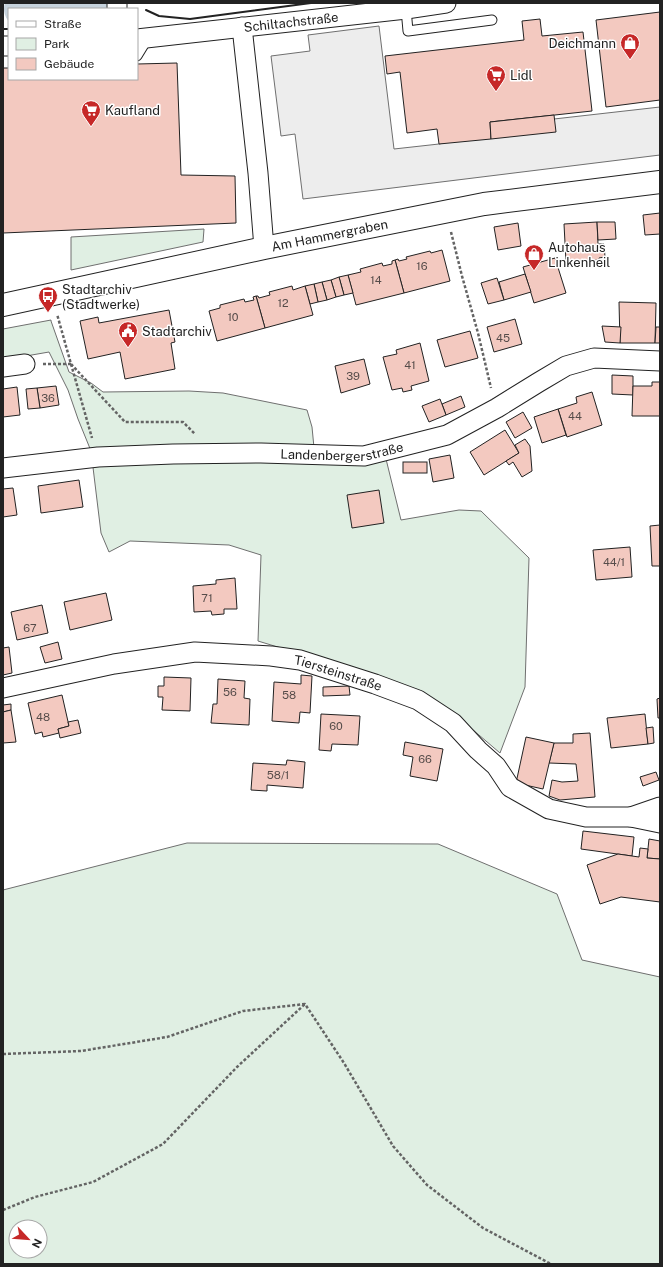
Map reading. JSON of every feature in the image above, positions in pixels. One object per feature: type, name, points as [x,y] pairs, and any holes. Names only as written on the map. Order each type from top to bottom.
[{"type":"main road","name":"Am Hammergraben","points":[[3,305],[264,248],[484,204],[660,182]]},
{"type":"street","name":"Schiltachstraße","points":[[143,38],[406,9],[446,3]]},
{"type":"street","points":[[242,27],[258,173],[264,248]]},
{"type":"street","name":"Landenbergerstraße","points":[[3,468],[98,457],[212,453],[364,456],[447,435],[498,408],[566,366],[594,358],[660,360]]},
{"type":"street","points":[[3,367],[24,364]]},
{"type":"street","name":"Tiersteinstraße","points":[[3,688],[114,664],[195,652],[271,656],[300,660],[375,684],[418,700],[454,723],[478,750],[496,766],[510,787],[549,809],[586,817],[631,817],[660,823]]},
{"type":"street","name":"Tiersteinstraße","points":[[631,817],[660,807]]},
{"type":"lane","points":[[406,9],[408,31],[492,20]]},
{"type":"lane","points":[[138,53],[143,38]]},
{"type":"path","points":[[447,212],[490,386],[498,408]]},
{"type":"path","points":[[52,294],[98,457]]},
{"type":"path","points":[[24,364],[71,364],[125,422],[183,422]]},
{"type":"path","points":[[3,1054],[81,1051],[167,1037],[244,1011],[305,1004]]},
{"type":"path","points":[[3,1210],[35,1197],[93,1182],[163,1144],[237,1067],[305,1004]]},
{"type":"path","points":[[305,1004],[344,1063],[393,1146],[427,1185],[483,1228],[551,1264]]},
{"type":"green space","points":[[204,229],[203,242],[71,270],[71,237]]},
{"type":"green space","points":[[51,320],[69,372],[91,383],[103,392],[189,391],[223,393],[307,410],[312,427],[315,458],[386,459],[401,520],[459,510],[481,511],[529,558],[525,687],[500,753],[452,712],[408,687],[258,641],[261,555],[229,545],[130,541],[109,552],[101,533],[91,451],[68,390],[49,352],[3,360],[3,329]]},
{"type":"green space","points":[[187,843],[438,844],[557,894],[582,960],[660,977],[660,1264],[3,1264],[3,890]]},
{"type":"shaded area","points":[[379,26],[394,149],[439,144],[554,119],[660,107],[660,155],[303,199],[295,134],[281,136],[271,56],[310,51],[308,35]]},
{"type":"building","name":"Deichmann","points":[[660,12],[660,100],[606,107],[596,20]]},
{"type":"building","name":"Lidl","points":[[540,19],[542,36],[583,32],[592,111],[490,122],[491,139],[439,144],[437,129],[407,133],[400,72],[387,74],[385,56],[524,40],[522,21]]},
{"type":"building","name":"Kaufland","points":[[177,63],[181,175],[235,176],[236,223],[3,233],[3,68],[8,68],[8,80],[138,80],[138,64]]},
{"type":"building","points":[[554,115],[556,132],[491,139],[490,122]]},
{"type":"building","points":[[660,213],[660,234],[645,235],[643,215]]},
{"type":"building","points":[[597,222],[598,244],[604,244],[605,257],[599,258],[599,260],[566,262],[564,224]]},
{"type":"building","points":[[597,222],[615,222],[616,239],[598,240]]},
{"type":"building","points":[[518,223],[521,246],[498,250],[494,227]]},
{"type":"building","points":[[442,250],[450,281],[404,293],[395,260],[398,259],[399,261],[407,259],[406,257],[430,251],[431,253]]},
{"type":"building","points":[[555,258],[566,293],[534,303],[523,267]]},
{"type":"building","points":[[395,260],[404,293],[356,305],[348,275],[361,272],[360,269],[382,263],[383,266],[392,264],[392,261]]},
{"type":"building","points":[[525,274],[531,292],[504,300],[499,282]]},
{"type":"building","points":[[348,275],[353,293],[344,295],[339,277]]},
{"type":"building","points":[[339,277],[344,295],[336,297],[331,280]]},
{"type":"building","points":[[497,278],[504,300],[488,304],[481,283]]},
{"type":"building","points":[[331,280],[336,297],[327,300],[322,282]]},
{"type":"building","points":[[322,282],[327,300],[318,302],[314,284]]},
{"type":"building","points":[[314,284],[318,302],[310,304],[305,286]]},
{"type":"building","points":[[292,286],[293,290],[305,286],[313,315],[265,328],[256,296],[259,298],[270,295],[269,292]]},
{"type":"building","points":[[256,296],[265,328],[217,341],[209,311],[220,308],[220,305],[244,299],[245,302],[254,300],[253,297]]},
{"type":"building","points":[[619,302],[656,303],[655,343],[620,343]]},
{"type":"building","name":"Stadtarchiv","points":[[169,310],[175,342],[171,343],[175,369],[125,379],[120,352],[88,359],[80,321],[98,317],[99,323]]},
{"type":"building","points":[[515,319],[522,344],[494,352],[487,327]]},
{"type":"building","points":[[602,326],[621,327],[620,343],[605,342]]},
{"type":"building","points":[[656,327],[660,327],[660,343],[655,343]]},
{"type":"building","points":[[470,331],[478,358],[445,367],[437,340]]},
{"type":"building","points":[[420,343],[429,381],[411,386],[412,390],[403,392],[402,388],[392,390],[383,357],[397,354],[396,350]]},
{"type":"building","points":[[364,359],[370,384],[341,393],[335,366]]},
{"type":"building","points":[[612,375],[633,376],[633,395],[612,394]]},
{"type":"building","points":[[652,382],[660,382],[660,416],[632,416],[633,386],[652,386]]},
{"type":"building","points":[[56,386],[59,405],[40,408],[37,388]]},
{"type":"building","points":[[17,387],[20,415],[3,417],[3,389]]},
{"type":"building","points":[[37,388],[40,408],[28,409],[26,389]]},
{"type":"building","points":[[592,392],[602,425],[567,437],[558,409],[577,403],[576,397]]},
{"type":"building","points":[[461,396],[465,407],[446,415],[442,404]]},
{"type":"building","points":[[440,399],[446,415],[429,422],[422,406]]},
{"type":"building","points":[[558,409],[566,435],[542,443],[534,417]]},
{"type":"building","points":[[523,412],[532,428],[515,438],[506,422]]},
{"type":"building","points":[[505,430],[519,453],[484,475],[470,452]]},
{"type":"building","points":[[525,439],[530,446],[532,471],[522,477],[513,462],[509,465],[506,461],[519,453],[515,445]]},
{"type":"building","points":[[450,455],[454,478],[433,482],[429,459]]},
{"type":"building","points":[[403,462],[427,462],[427,473],[403,473]]},
{"type":"building","points":[[79,480],[83,507],[41,513],[38,486]]},
{"type":"building","points":[[13,488],[17,515],[3,517],[3,489]]},
{"type":"building","points":[[379,490],[384,523],[352,528],[347,495]]},
{"type":"building","points":[[660,525],[660,566],[652,566],[650,526]]},
{"type":"building","points":[[630,547],[632,577],[596,580],[593,550]]},
{"type":"building","points":[[235,578],[237,609],[224,609],[224,614],[212,615],[211,611],[194,612],[193,586],[216,584],[216,580]]},
{"type":"building","points":[[106,593],[112,620],[70,630],[64,602]]},
{"type":"building","points":[[42,605],[48,633],[17,640],[11,612]]},
{"type":"building","points":[[58,642],[62,659],[45,663],[40,647]]},
{"type":"building","points":[[9,647],[12,673],[3,675],[3,648]]},
{"type":"building","points":[[301,675],[312,676],[310,713],[300,712],[299,723],[272,721],[274,682],[301,684]]},
{"type":"building","points":[[164,677],[191,678],[190,711],[162,710],[163,697],[158,697],[158,686],[164,686]]},
{"type":"building","points":[[218,679],[245,681],[244,698],[250,699],[249,725],[211,723],[213,704],[217,704]]},
{"type":"building","points":[[349,686],[350,695],[323,696],[323,687]]},
{"type":"building","points":[[62,695],[69,726],[58,729],[59,733],[43,737],[42,732],[35,734],[28,703]]},
{"type":"building","points":[[660,698],[660,718],[658,718],[657,699]]},
{"type":"building","points":[[11,704],[11,710],[3,712],[3,705]]},
{"type":"building","points":[[11,710],[16,742],[3,743],[3,712]]},
{"type":"building","points":[[321,714],[360,716],[358,745],[332,744],[331,751],[319,750]]},
{"type":"building","points":[[645,714],[648,744],[611,748],[607,718]]},
{"type":"building","points":[[78,720],[81,733],[60,738],[58,729],[69,726],[68,722]]},
{"type":"building","points":[[653,727],[654,743],[648,744],[646,728]]},
{"type":"building","points":[[590,733],[595,797],[560,800],[549,796],[552,780],[562,782],[578,781],[576,764],[549,763],[554,743],[573,743],[573,734]]},
{"type":"building","points":[[526,737],[554,743],[543,789],[516,783]]},
{"type":"building","points":[[405,742],[443,749],[437,781],[410,776],[413,757],[403,755]]},
{"type":"building","points":[[287,760],[305,762],[303,788],[267,785],[267,791],[251,790],[253,763],[286,765]]},
{"type":"building","points":[[656,772],[659,780],[643,786],[640,777]]},
{"type":"building","points":[[583,831],[634,837],[632,856],[581,849]]},
{"type":"building","points":[[649,839],[660,841],[660,859],[647,858]]},
{"type":"building","points":[[640,848],[648,849],[647,858],[660,859],[660,902],[621,897],[600,904],[587,865],[618,854],[639,857]]},
{"type":"waterway","points":[[34,8],[88,3]]},
{"type":"wall","points":[[146,10],[159,16],[190,19],[311,3]]},
{"type":"wall","points":[[3,29],[8,29]]},
{"type":"place","name":"Deichmann","points":[[630,60]]},
{"type":"place","name":"Lidl","points":[[496,92]]},
{"type":"place","name":"Kaufland","points":[[91,127]]},
{"type":"place","name":"Autohaus Linkenheil","points":[[534,271]]},
{"type":"place","name":"Stadtarchiv (Stadtwerke)","points":[[48,313]]},
{"type":"place","name":"Stadtarchiv","points":[[128,348]]}]
